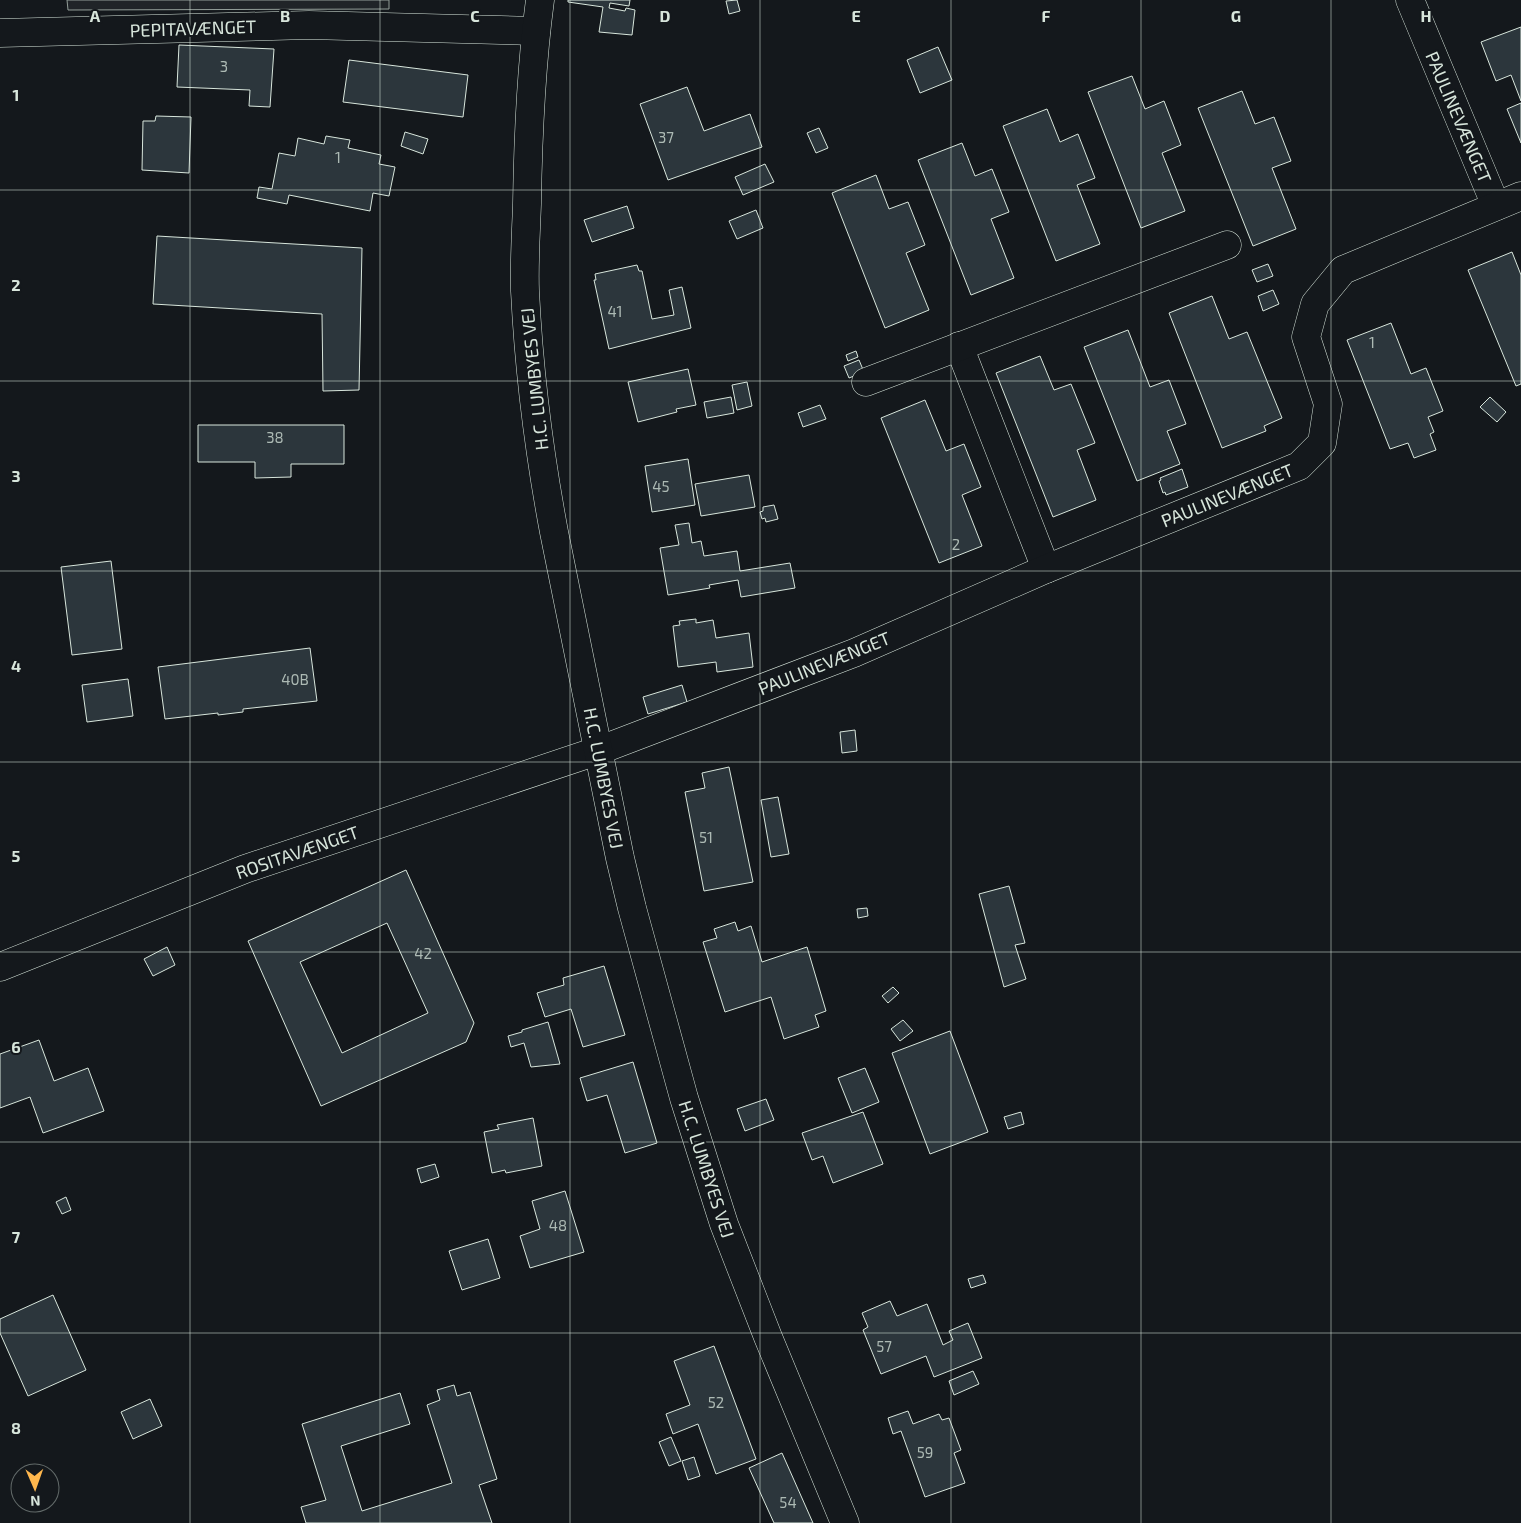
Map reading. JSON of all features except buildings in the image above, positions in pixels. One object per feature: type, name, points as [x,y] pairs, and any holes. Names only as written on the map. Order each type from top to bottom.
[{"type":"street","name":"H.C. LUMBYES VEJ","points":[[540,0],[528,144],[525,290],[534,409],[544,481],[554,532],[600,750],[620,858],[684,1098],[724,1224],[768,1337],[845,1523]]},
{"type":"street","name":"PAULINEVÆNGET","points":[[1410,0],[1496,206]]},
{"type":"street","name":"PEPITAVÆNGET","points":[[0,34],[309,25],[536,31]]},
{"type":"street","name":"PAULINEVÆNGET","points":[[600,750],[854,652],[1046,569],[1299,466],[1322,443],[1328,404],[1306,337],[1315,304],[1343,270],[1521,196]]},
{"type":"street","points":[[866,382],[1227,245]]},
{"type":"street","points":[[959,346],[1046,569]]},
{"type":"street","name":"ROSITAVÆNGET","points":[[0,967],[245,868],[600,750]]},
{"type":"shaded area","points":[[67,0],[389,0],[389,9],[68,10]]}]
